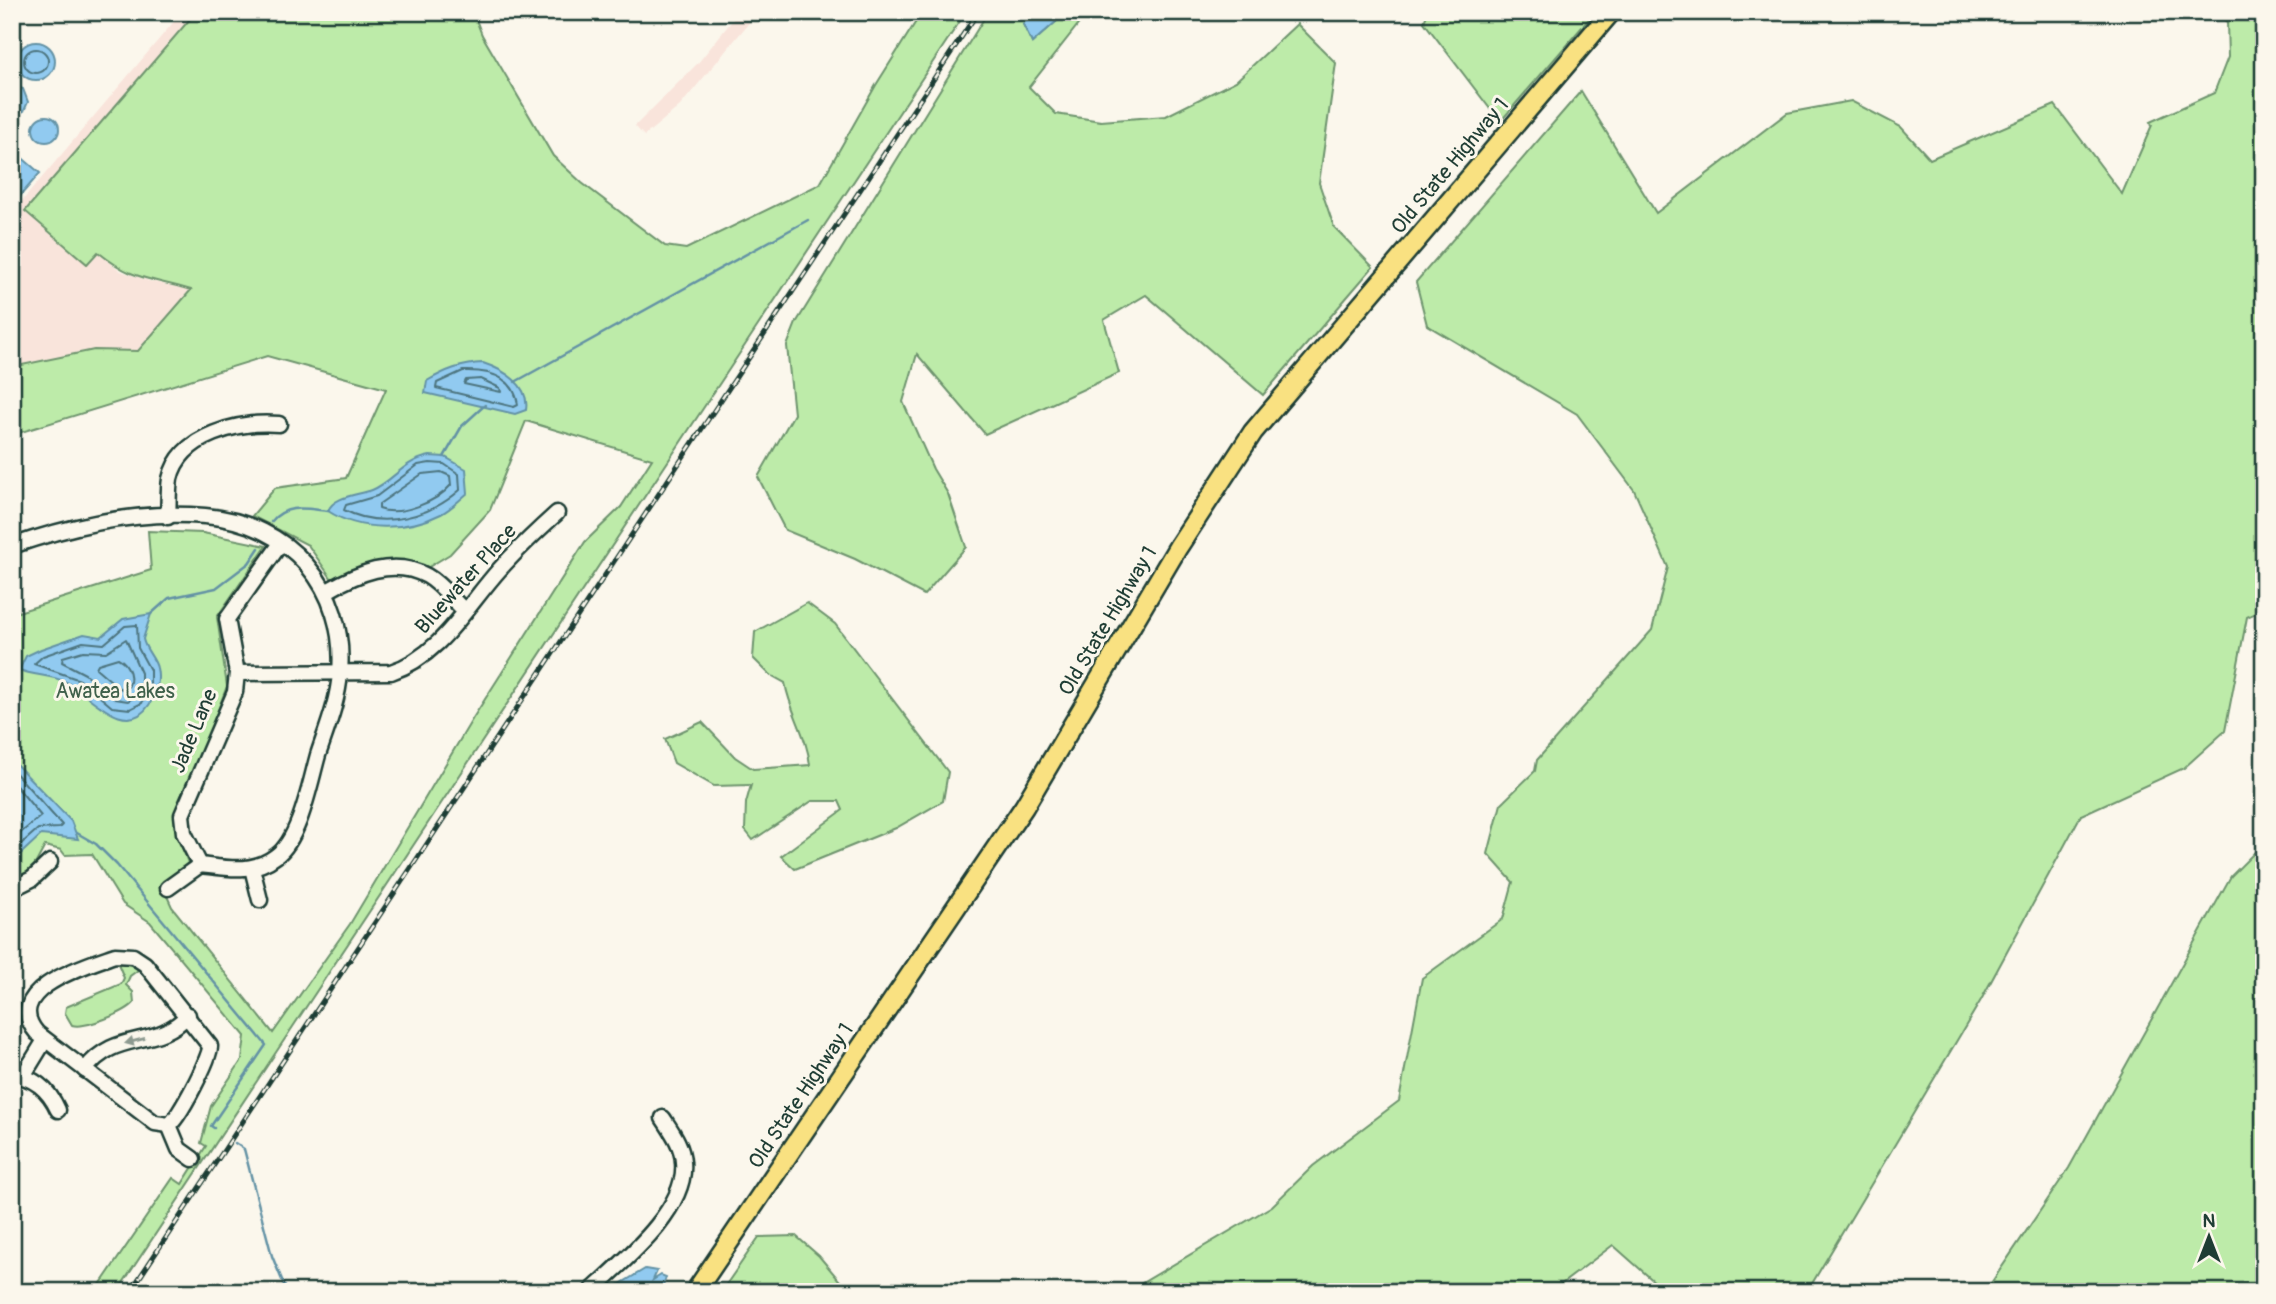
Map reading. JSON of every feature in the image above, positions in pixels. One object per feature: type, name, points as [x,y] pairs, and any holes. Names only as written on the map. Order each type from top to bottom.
[{"type":"main road","name":"Old State Highway 1","points":[[695,1292],[1024,807],[1178,547],[1253,432],[1611,12]]},
{"type":"street","points":[[168,517],[170,479],[187,449],[209,436],[245,425],[279,424]]},
{"type":"street","name":"Bluewater Place","points":[[237,673],[391,671],[411,665],[434,648],[500,568],[557,513]]},
{"type":"street","points":[[12,546],[56,531],[131,518],[204,516],[227,520],[281,543],[309,566],[327,591],[338,626],[341,672],[338,695],[296,829],[277,856],[253,868],[200,865],[168,888]]},
{"type":"street","name":"Jade Lane","points":[[200,865],[184,833],[182,815],[235,692],[237,673],[227,619],[281,543]]},
{"type":"street","points":[[327,591],[358,573],[383,568],[410,571],[427,576],[464,610]]},
{"type":"street","points":[[12,889],[32,879],[50,862]]},
{"type":"street","points":[[253,868],[260,900]]},
{"type":"street","points":[[118,955],[130,955],[143,961],[208,1040],[210,1056],[176,1120],[169,1125],[155,1123],[46,1040],[33,1030],[25,1018],[24,1003],[29,993],[41,984],[118,955]]},
{"type":"street","points":[[85,1070],[107,1048],[170,1031],[188,1016]]},
{"type":"street","points":[[46,1040],[18,1076],[43,1087],[58,1110]]},
{"type":"street","points":[[590,1292],[639,1246],[681,1184],[684,1164],[681,1148],[663,1118]]},
{"type":"street","points":[[169,1125],[179,1149],[193,1159]]},
{"type":"shaded area","points":[[182,12],[196,12],[26,211],[87,264],[97,252],[121,271],[149,281],[191,290],[138,351],[94,350],[12,367],[12,213]]},
{"type":"shaded area","points":[[739,12],[758,12],[680,106],[644,136],[635,126],[698,63]]},
{"type":"green space","name":"Awatea Lakes","points":[[196,12],[473,12],[482,35],[553,156],[582,183],[665,246],[686,249],[820,184],[876,85],[922,12],[966,12],[117,1292],[95,1292],[173,1178],[182,1184],[206,1146],[201,1143],[211,1106],[242,1060],[245,1036],[150,922],[123,904],[92,854],[65,855],[61,850],[45,846],[31,872],[12,882],[12,614],[151,570],[148,531],[203,533],[266,546],[217,617],[227,686],[174,826],[188,863],[162,885],[172,907],[273,1033],[350,924],[473,718],[585,542],[621,507],[652,459],[526,421],[490,510],[450,554],[427,568],[401,563],[334,582],[308,545],[252,516],[275,488],[346,478],[386,389],[267,356],[12,435],[12,367],[94,350],[138,351],[191,290],[133,274],[98,252],[87,264],[25,211]]},
{"type":"green space","points":[[988,12],[1032,12],[1023,24],[1032,43],[1067,12],[1088,12],[1029,87],[1056,114],[1101,121],[1166,116],[1236,81],[1297,24],[1336,63],[1319,183],[1334,227],[1373,267],[1263,395],[1146,295],[1104,320],[1119,373],[985,434],[917,354],[903,402],[933,469],[948,494],[966,547],[924,595],[855,559],[785,530],[758,477],[794,414],[787,346],[796,323]]},
{"type":"green space","points":[[1428,12],[1595,12],[1500,122],[1424,22]]},
{"type":"green space","points":[[2214,12],[2264,12],[2264,609],[2247,617],[2225,731],[2184,768],[2081,815],[1981,1000],[1807,1292],[1666,1292],[1613,1245],[1551,1292],[1127,1292],[1272,1206],[1313,1166],[1399,1101],[1422,978],[1503,919],[1513,882],[1488,854],[1501,804],[1535,771],[1537,760],[1652,630],[1668,567],[1634,490],[1577,414],[1427,325],[1416,282],[1581,91],[1656,213],[1787,113],[1851,101],[1901,127],[1930,159],[2055,105],[2122,194],[2152,125],[2150,122],[2214,93],[2228,57],[2227,22]]},
{"type":"green space","points":[[807,603],[835,624],[948,772],[943,801],[896,828],[795,869],[781,856],[843,810],[839,801],[812,801],[753,840],[745,830],[746,803],[751,785],[714,786],[674,763],[665,739],[702,722],[735,757],[753,769],[810,765],[806,744],[785,683],[769,674],[753,658],[755,632]]},
{"type":"green space","points":[[2264,843],[2264,1292],[1985,1292],[2069,1168],[2231,876]]},
{"type":"green space","points":[[117,961],[141,968],[130,976],[126,985],[133,992],[134,1003],[104,1019],[85,1025],[72,1025],[65,1013],[66,1007],[121,984],[124,978]]},
{"type":"green space","points":[[796,1236],[819,1256],[849,1292],[721,1292],[759,1237]]},
{"type":"water","points":[[1032,12],[1067,12],[1032,43],[1023,24]]},
{"type":"water","points":[[36,42],[50,47],[55,61],[50,75],[36,80],[22,75],[17,61],[22,47]]},
{"type":"water","points":[[12,85],[23,89],[28,102],[24,111],[12,116]]},
{"type":"water","points":[[46,116],[55,120],[59,129],[55,138],[46,142],[37,138],[33,129],[37,120]]},
{"type":"water","points":[[12,149],[40,173],[15,202],[12,200]]},
{"type":"water","points":[[483,363],[507,374],[520,386],[526,401],[526,410],[515,414],[425,393],[427,381],[434,377],[461,366]]},
{"type":"water","points":[[430,456],[445,457],[466,469],[468,493],[441,514],[414,524],[384,527],[355,523],[328,511],[335,502],[372,490],[412,462]]},
{"type":"water","points":[[151,614],[143,639],[156,664],[158,683],[149,705],[139,715],[129,718],[118,716],[66,682],[19,670],[26,656],[41,649],[84,634],[101,637],[123,619]]},
{"type":"water","points":[[12,760],[71,821],[78,839],[41,835],[12,862]]},
{"type":"water","points":[[645,1269],[657,1271],[653,1280],[661,1275],[666,1277],[661,1292],[607,1292]]},
{"type":"waterway","points":[[515,382],[808,220]]},
{"type":"waterway","points":[[444,457],[462,426],[485,405]]},
{"type":"waterway","points":[[271,522],[290,510],[328,511]]},
{"type":"waterway","points":[[151,614],[169,598],[216,588],[249,563],[259,548]]},
{"type":"waterway","points":[[12,669],[19,670]]},
{"type":"waterway","points":[[77,833],[96,844],[117,865],[266,1045],[211,1126],[214,1128]]},
{"type":"waterway","points":[[235,1143],[244,1149],[272,1256],[287,1292]]},
{"type":"railway","points":[[130,1292],[978,12]]}]
